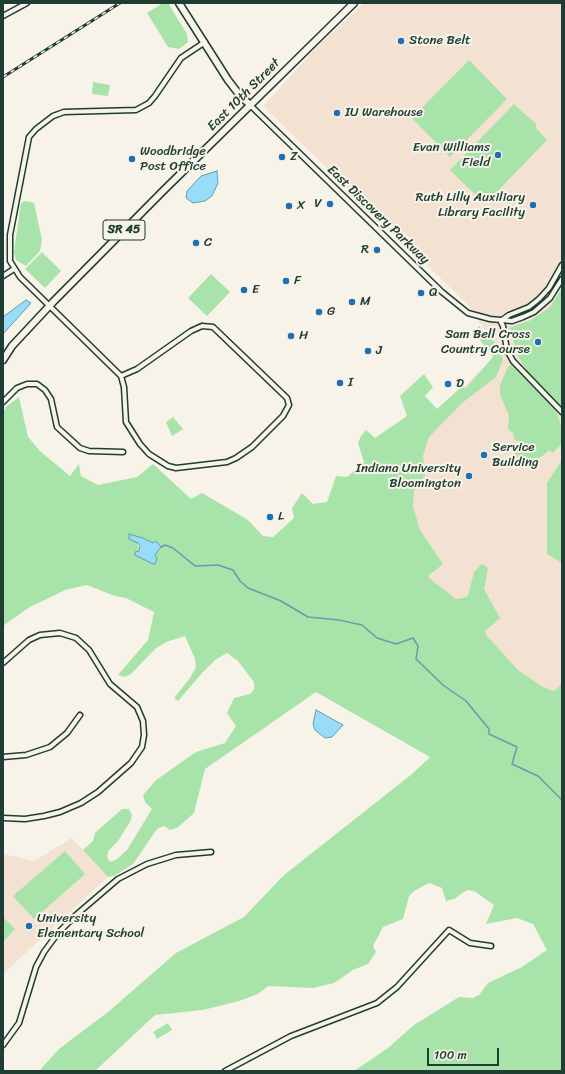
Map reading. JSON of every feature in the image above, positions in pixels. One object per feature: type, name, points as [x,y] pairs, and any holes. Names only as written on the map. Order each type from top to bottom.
[{"type":"main road","points":[[180,3],[228,80],[250,105]]},
{"type":"main road","name":"East 10th Street","points":[[3,360],[12,346],[50,306],[354,3]]},
{"type":"street","points":[[3,16],[27,3]]},
{"type":"street","points":[[121,376],[137,368],[196,328],[213,327],[287,398],[289,405],[283,416],[252,448],[236,458],[227,462],[176,468],[168,466],[149,454],[137,440],[126,422],[124,387],[121,376],[14,270],[9,251],[10,235],[30,137],[36,128],[53,116],[64,112],[136,110],[149,103],[181,58],[205,42]]},
{"type":"street","name":"East Discovery Parkway","points":[[250,105],[454,303],[474,315],[512,321],[534,312],[550,298],[562,279]]},
{"type":"street","points":[[562,265],[548,288],[539,299],[529,307],[501,320],[507,350],[513,361],[562,412]]},
{"type":"street","points":[[3,276],[14,270]]},
{"type":"street","points":[[3,402],[17,388],[27,384],[37,384],[45,390],[51,399],[57,427],[80,448],[89,451],[123,452]]},
{"type":"street","points":[[3,394],[7,397]]},
{"type":"street","points":[[3,663],[29,640],[40,634],[60,632],[76,638],[89,650],[110,684],[129,698],[136,707],[143,721],[144,735],[141,749],[132,763],[98,792],[81,803],[67,810],[44,816],[25,819],[3,818]]},
{"type":"street","points":[[3,757],[26,755],[50,747],[67,733],[80,715]]},
{"type":"street","points":[[3,1045],[19,1023],[36,967],[44,952],[76,914],[112,883],[147,864],[176,855],[211,852]]},
{"type":"street","points":[[225,1071],[291,1036],[377,1003],[397,987],[449,930],[470,943],[491,946]]},
{"type":"shaded area","name":"Indiana University Bloomington","points":[[364,3],[562,3],[562,854],[251,599],[499,352],[468,305],[263,106],[318,46]]},
{"type":"shaded area","name":"University Elementary School","points":[[72,838],[108,877],[3,974],[3,854],[34,861]]},
{"type":"green space","points":[[163,3],[168,3],[187,34],[188,42],[179,49],[168,47],[147,13]]},
{"type":"green space","points":[[469,60],[507,99],[450,157],[412,118]]},
{"type":"green space","points":[[93,82],[110,85],[108,96],[92,94]]},
{"type":"green space","name":"Evan Williams Field","points":[[514,104],[536,124],[536,128],[547,140],[485,204],[450,170]]},
{"type":"green space","points":[[25,201],[34,203],[42,240],[40,251],[26,266],[16,260],[14,252],[21,203]]},
{"type":"green space","points":[[42,252],[61,271],[45,288],[25,269]]},
{"type":"green space","points":[[211,274],[230,292],[207,316],[188,298]]},
{"type":"green space","name":"Sam Bell Cross Country Course","points":[[562,289],[562,407],[533,380],[518,356],[509,328],[531,320],[549,308]]},
{"type":"green space","points":[[479,326],[499,347],[503,360],[496,377],[462,403],[429,437],[423,456],[425,475],[414,491],[413,506],[420,530],[443,564],[428,576],[430,579],[456,599],[463,598],[468,596],[474,572],[482,564],[486,566],[488,569],[484,589],[500,618],[485,631],[486,635],[518,670],[541,686],[553,691],[556,690],[562,683],[562,1071],[354,1071],[388,1048],[414,1025],[459,997],[473,998],[479,995],[488,983],[522,967],[547,950],[533,924],[517,918],[486,924],[494,905],[474,891],[467,890],[454,899],[446,901],[442,888],[429,883],[414,891],[409,896],[403,919],[383,927],[373,946],[376,952],[368,964],[353,970],[334,983],[313,988],[268,986],[258,994],[239,1001],[203,1010],[155,1015],[95,1071],[39,1071],[59,1049],[108,1012],[176,953],[244,917],[284,875],[412,774],[430,757],[316,692],[205,769],[194,813],[177,828],[170,830],[164,826],[157,829],[133,864],[114,876],[108,877],[83,850],[93,841],[95,833],[122,809],[129,809],[132,815],[130,822],[118,841],[108,851],[107,858],[111,862],[127,850],[152,809],[145,802],[143,795],[156,780],[196,752],[225,743],[236,726],[227,713],[234,698],[250,694],[254,689],[254,682],[238,661],[227,653],[215,660],[178,701],[174,698],[190,678],[196,667],[195,659],[185,636],[166,642],[155,649],[131,674],[125,677],[118,675],[148,640],[154,612],[126,598],[115,596],[87,585],[65,590],[28,608],[3,626],[3,413],[6,407],[19,397],[28,437],[40,451],[70,476],[79,464],[81,476],[98,485],[137,477],[153,464],[191,499],[202,493],[248,520],[263,536],[273,537],[294,518],[292,508],[302,493],[313,504],[327,502],[336,476],[347,477],[364,462],[358,443],[366,430],[375,438],[407,416],[400,396],[424,374],[433,387],[425,396],[437,409],[461,387],[466,388],[493,357],[474,332]],"holes":[[[129,534],[143,538],[161,547],[155,555],[157,559],[139,552],[138,543]]]},
{"type":"green space","points":[[512,364],[556,410],[562,429],[562,443],[553,453],[549,450],[528,468],[515,454],[522,443],[514,439],[513,433],[508,429],[509,416],[500,394],[500,385],[508,367]]},
{"type":"green space","points":[[173,417],[183,429],[172,436],[166,422]]},
{"type":"green space","points":[[562,460],[562,563],[547,554],[547,483]]},
{"type":"green space","points":[[65,851],[85,874],[34,919],[13,896]]},
{"type":"green space","points":[[3,917],[15,929],[3,942]]},
{"type":"green space","points":[[168,1023],[172,1030],[157,1039],[153,1032]]},
{"type":"water","points":[[217,171],[218,183],[212,196],[205,201],[193,203],[186,198],[187,191],[201,176]]},
{"type":"water","points":[[26,300],[31,303],[3,334],[3,317]]},
{"type":"water","points":[[129,534],[153,543],[156,541],[161,547],[155,555],[157,559],[155,564],[135,555],[135,552],[139,551],[140,546],[138,543],[129,539]]},
{"type":"water","points":[[316,710],[343,725],[332,737],[325,738],[315,730],[313,724]]},
{"type":"waterway","points":[[161,547],[165,545],[173,548],[195,566],[218,565],[233,570],[240,581],[248,588],[281,601],[308,617],[339,620],[362,625],[377,638],[396,644],[413,638],[418,646],[416,659],[443,685],[466,701],[489,729],[489,734],[517,747],[512,764],[538,776],[562,800]]},
{"type":"railway","points":[[3,77],[120,3]]},
{"type":"place","name":"Stone Belt","points":[[401,41]]},
{"type":"place","name":"IU Warehouse","points":[[337,113]]},
{"type":"place","name":"Evan Williams Field","points":[[498,155]]},
{"type":"place","name":"Z","points":[[282,157]]},
{"type":"place","name":"Woodbridge Post Office","points":[[132,159]]},
{"type":"place","name":"V","points":[[330,204]]},
{"type":"place","name":"Ruth Lilly Auxiliary Library Facility","points":[[533,205]]},
{"type":"place","name":"X","points":[[289,206]]},
{"type":"place","name":"C","points":[[196,243]]},
{"type":"place","name":"R","points":[[377,250]]},
{"type":"place","name":"F","points":[[286,281]]},
{"type":"place","name":"E","points":[[244,290]]},
{"type":"place","name":"Q","points":[[421,293]]},
{"type":"place","name":"M","points":[[352,302]]},
{"type":"place","name":"G","points":[[319,312]]},
{"type":"place","name":"H","points":[[291,336]]},
{"type":"place","name":"Sam Bell Cross Country Course","points":[[538,342]]},
{"type":"place","name":"J","points":[[368,351]]},
{"type":"place","name":"I","points":[[340,383]]},
{"type":"place","name":"D","points":[[448,384]]},
{"type":"place","name":"Service Building","points":[[484,455]]},
{"type":"place","name":"Indiana University Bloomington","points":[[469,476]]},
{"type":"place","name":"L","points":[[270,517]]},
{"type":"place","name":"University Elementary School","points":[[29,926]]}]
